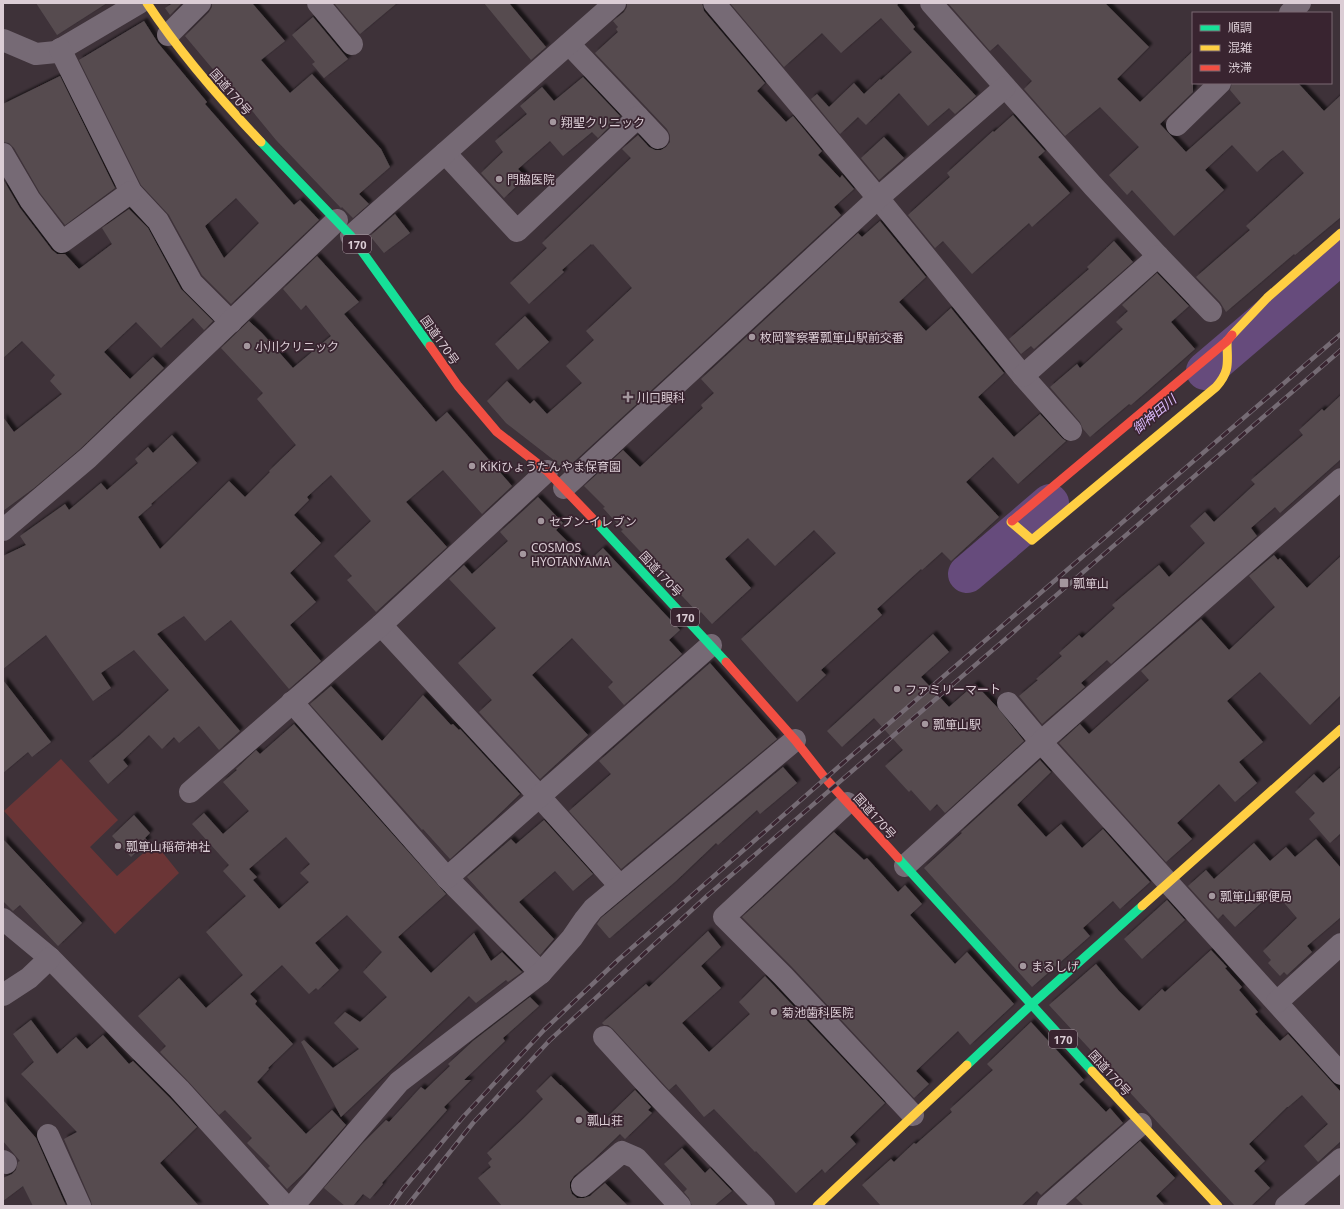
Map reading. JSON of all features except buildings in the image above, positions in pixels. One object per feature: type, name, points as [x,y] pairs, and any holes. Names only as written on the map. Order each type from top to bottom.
[{"type":"main road","name":"国道170号","points":[[147,3],[168,35],[232,112],[344,228],[458,386],[536,481],[564,488],[711,645],[795,740],[825,778],[904,866],[1032,1004],[1140,1124],[1218,1206]]},
{"type":"main road","points":[[1227,344],[1227,371],[1223,379],[1216,387],[1032,540],[1011,522],[1227,344],[1250,315],[1300,268],[1341,233]]},
{"type":"main road","points":[[817,1206],[1032,1004],[1341,730]]},
{"type":"street","points":[[3,40],[36,54],[56,52],[139,3]]},
{"type":"street","points":[[168,35],[200,3]]},
{"type":"street","points":[[318,3],[352,44]]},
{"type":"street","points":[[3,530],[88,458],[231,322],[344,228],[445,153],[615,3]]},
{"type":"street","points":[[714,3],[878,198],[1023,376],[1071,430]]},
{"type":"street","points":[[931,3],[1093,186],[1211,311]]},
{"type":"street","points":[[1291,12],[1300,3]]},
{"type":"street","points":[[568,44],[658,138]]},
{"type":"street","points":[[60,50],[131,192],[158,221],[192,284],[231,322]]},
{"type":"street","points":[[1177,125],[1219,84]]},
{"type":"street","points":[[564,488],[878,198],[1005,87]]},
{"type":"street","points":[[445,153],[517,231],[638,116]]},
{"type":"street","points":[[3,154],[30,200],[62,242],[131,192]]},
{"type":"street","points":[[1023,376],[1158,256]]},
{"type":"street","points":[[904,866],[1041,742],[1341,479]]},
{"type":"street","points":[[190,792],[381,625],[536,481]]},
{"type":"street","points":[[381,625],[620,886]]},
{"type":"street","points":[[447,878],[711,645]]},
{"type":"street","points":[[292,702],[447,878],[541,973]]},
{"type":"street","points":[[1008,703],[1041,742],[1341,1074]]},
{"type":"street","points":[[293,1206],[399,1082],[541,973],[572,938],[594,908],[795,740]]},
{"type":"street","points":[[847,803],[724,916],[913,1115]]},
{"type":"street","points":[[3,919],[50,958],[179,1089],[285,1206]]},
{"type":"street","points":[[1277,1002],[1341,944]]},
{"type":"street","points":[[3,995],[29,978],[50,958]]},
{"type":"street","points":[[604,1037],[655,1093],[764,1206]]},
{"type":"street","points":[[1048,1206],[1140,1124]]},
{"type":"street","points":[[48,1135],[80,1206]]},
{"type":"street","points":[[582,1186],[622,1152],[636,1158],[680,1206]]},
{"type":"street","points":[[1286,1206],[1341,1159]]},
{"type":"shaded area","points":[[61,759],[118,820],[90,847],[117,876],[155,843],[179,873],[115,934],[4,811]]},
{"type":"waterway","name":"御神田川","points":[[1205,371],[1341,255]]},
{"type":"waterway","name":"御神田川","points":[[967,574],[1050,503]]},
{"type":"railway","points":[[391,1206],[403,1189],[464,1116],[544,1030],[618,960],[843,763],[1341,334]]},
{"type":"railway","points":[[407,1206],[473,1123],[550,1040],[707,896],[1341,350]]},
{"type":"traffic: fast","points":[[261,142],[351,236],[430,346]]},
{"type":"traffic: fast","points":[[597,523],[726,662]]},
{"type":"traffic: fast","points":[[898,858],[1092,1071]]},
{"type":"traffic: fast","points":[[967,1065],[1032,1004],[1142,906]]},
{"type":"traffic: slow","points":[[147,3],[173,40],[201,75],[261,142]]},
{"type":"traffic: slow","points":[[1232,335],[1267,298],[1341,233]]},
{"type":"traffic: slow","points":[[1012,521],[1011,522],[1032,540],[1216,387],[1226,371],[1227,341]]},
{"type":"traffic: slow","points":[[1142,906],[1341,729]]},
{"type":"traffic: slow","points":[[817,1206],[967,1065]]},
{"type":"traffic: slow","points":[[1092,1071],[1218,1206]]},
{"type":"traffic: jam","points":[[1012,521],[1227,341],[1232,335]]},
{"type":"traffic: jam","points":[[430,346],[458,386],[497,432],[547,471],[597,523]]},
{"type":"traffic: jam","points":[[726,662],[795,740],[825,778],[898,858]]},
{"type":"place","name":"翔聖クリニック","points":[[553,122]]},
{"type":"place","name":"門脇医院","points":[[499,179]]},
{"type":"place","name":"枚岡警察署瓢箪山駅前交番","points":[[752,337]]},
{"type":"place","name":"小川クリニック","points":[[247,346]]},
{"type":"place","name":"川口眼科","points":[[628,397]]},
{"type":"place","name":"KiKiひょうたんやま保育園","points":[[472,466]]},
{"type":"place","name":"セブン-イレブン","points":[[541,521]]},
{"type":"place","name":"COSMOS HYOTANYAMA","points":[[523,554]]},
{"type":"place","name":"瓢箪山","points":[[1064,583]]},
{"type":"place","name":"ファミリーマート","points":[[897,689]]},
{"type":"place","name":"瓢箪山駅","points":[[925,724]]},
{"type":"place","name":"瓢箪山稲荷神社","points":[[118,846]]},
{"type":"place","name":"瓢箪山郵便局","points":[[1212,896]]},
{"type":"place","name":"まるしげ","points":[[1023,966]]},
{"type":"place","name":"菊池歯科医院","points":[[774,1012]]},
{"type":"place","name":"瓢山荘","points":[[579,1120]]}]
